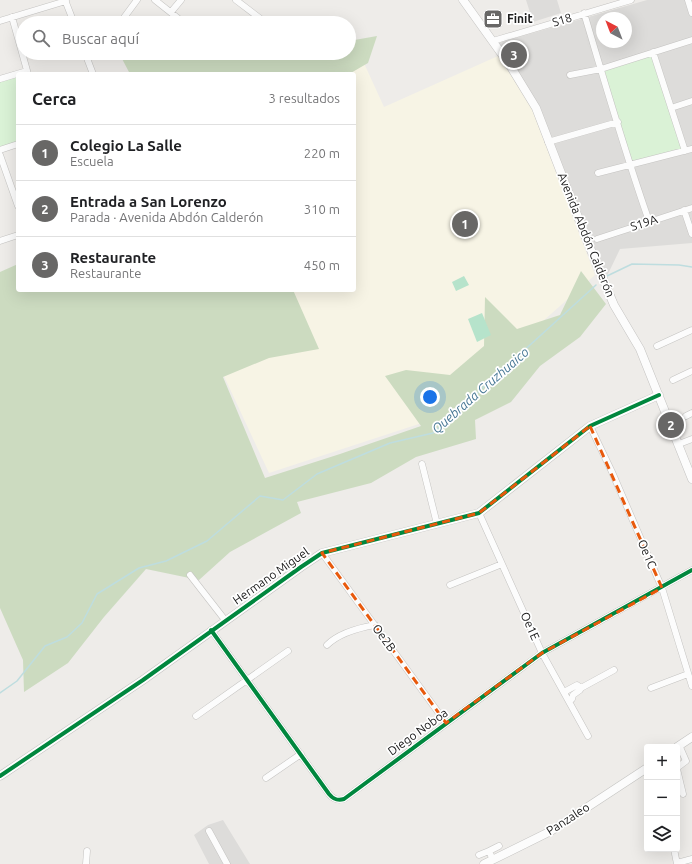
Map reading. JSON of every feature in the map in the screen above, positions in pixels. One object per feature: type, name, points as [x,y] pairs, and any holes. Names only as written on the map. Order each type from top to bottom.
[{"type":"street","points":[[0,21],[66,0],[72,16]]},
{"type":"street","points":[[125,16],[137,0]]},
{"type":"street","points":[[155,0],[176,16]]},
{"type":"street","points":[[171,12],[181,0]]},
{"type":"street","points":[[236,0],[257,16]]},
{"type":"street","name":"Avenida Abdón Calderón","points":[[463,0],[521,82],[536,108],[548,142],[614,305],[640,349],[692,479]]},
{"type":"street","name":"S18","points":[[493,41],[631,0]]},
{"type":"street","points":[[688,0],[692,13]]},
{"type":"street","points":[[584,13],[618,122],[629,166],[649,221]]},
{"type":"street","points":[[12,17],[16,32]]},
{"type":"street","points":[[570,75],[601,69],[692,40]]},
{"type":"street","points":[[653,52],[685,151]]},
{"type":"street","points":[[24,60],[27,72]]},
{"type":"street","points":[[88,60],[92,72]]},
{"type":"street","points":[[0,79],[16,75]]},
{"type":"street","points":[[671,108],[692,100]]},
{"type":"street","points":[[548,142],[618,122]]},
{"type":"street","points":[[0,150],[16,145]]},
{"type":"street","points":[[598,173],[692,149]]},
{"type":"street","points":[[0,155],[16,200]]},
{"type":"street","name":"S19A","points":[[597,239],[692,208]]},
{"type":"street","points":[[684,210],[692,234]]},
{"type":"street","points":[[0,241],[16,236]]},
{"type":"street","points":[[657,346],[692,330]]},
{"type":"street","points":[[673,380],[692,371]]},
{"type":"street","name":"Hermano Miguel","points":[[0,776],[143,680],[301,566],[322,553],[479,513],[590,426],[659,395]]},
{"type":"street","name":"Oe1C","points":[[590,426],[612,472],[662,588],[692,686]]},
{"type":"street","points":[[678,444],[692,439]]},
{"type":"street","points":[[422,464],[436,524]]},
{"type":"street","name":"Oe1E","points":[[479,513],[542,653],[588,736]]},
{"type":"street","name":"Oe2B","points":[[322,553],[446,723]]},
{"type":"street","points":[[450,585],[502,564]]},
{"type":"street","name":"Diego Noboa","points":[[211,630],[332,797],[339,800],[344,799],[542,653],[662,588],[692,570]]},
{"type":"street","points":[[190,575],[225,620]]},
{"type":"street","points":[[327,645],[341,635],[375,625]]},
{"type":"street","points":[[196,716],[288,651]]},
{"type":"street","points":[[569,701],[572,699],[573,694],[581,688],[614,670]]},
{"type":"street","points":[[651,688],[688,674]]},
{"type":"street","points":[[564,692],[577,685],[581,688]]},
{"type":"street","points":[[680,745],[692,737]]},
{"type":"street","points":[[680,750],[686,761],[680,766]]},
{"type":"street","points":[[266,778],[300,754]]},
{"type":"street","name":"Panzaleo","points":[[484,864],[551,831],[644,770]]},
{"type":"street","points":[[680,780],[683,794]]},
{"type":"street","points":[[209,831],[227,864]]},
{"type":"street","points":[[479,855],[499,846]]},
{"type":"street","points":[[86,864],[87,851]]},
{"type":"street","points":[[489,851],[493,860]]},
{"type":"street","points":[[675,852],[677,863],[692,859]]},
{"type":"highlighted area","points":[[590,426],[662,588],[542,653],[446,723],[322,553],[479,513]]},
{"type":"shaded area","points":[[526,0],[557,0],[561,13],[533,22]]},
{"type":"shaded area","points":[[647,0],[692,0],[692,243],[620,249],[607,276],[560,170],[495,44],[596,15],[596,48],[632,48],[632,12],[606,12]]},
{"type":"shaded area","points":[[498,56],[530,104],[595,275],[431,420],[269,473],[216,359],[283,292],[356,292],[356,72],[339,72],[363,61],[384,107]]},
{"type":"shaded area","points":[[223,820],[250,864],[209,864],[194,835],[208,825]]},
{"type":"green space","points":[[377,36],[368,63],[352,72],[129,72],[123,60],[356,60],[356,40]]},
{"type":"green space","points":[[653,52],[685,151],[629,165],[601,69]]},
{"type":"green space","points":[[16,75],[16,142],[0,148],[0,79]]},
{"type":"green space","points":[[16,265],[16,292],[294,292],[319,349],[269,358],[223,377],[265,478],[421,426],[385,376],[406,370],[450,375],[484,346],[485,297],[517,329],[560,315],[581,271],[606,304],[580,337],[540,366],[511,402],[475,420],[476,439],[416,457],[371,483],[297,502],[301,513],[230,552],[199,580],[146,569],[104,617],[68,663],[24,692],[23,660],[0,608],[0,272]]},
{"type":"green space","points":[[464,276],[469,285],[456,291],[452,282]]},
{"type":"green space","points":[[482,313],[491,335],[477,342],[468,319]]},
{"type":"waterway","name":"Quebrada Cruzhuaico","points":[[607,276],[632,264],[679,265],[692,267]]},
{"type":"waterway","name":"Quebrada Cruzhuaico","points":[[0,693],[17,681],[45,646],[67,637],[82,623],[97,594],[139,568],[166,561],[207,541],[260,496],[283,500],[317,474],[390,443],[433,433],[596,285]]},
{"type":"cycle path","points":[[0,776],[143,680],[322,553],[479,513],[590,426],[659,395]]},
{"type":"cycle path","points":[[211,630],[329,794],[335,799],[342,800],[542,653],[692,570]]},
{"type":"place","name":"Finit","points":[[493,19]]},
{"type":"place","name":"Restaurante","points":[[514,55]]},
{"type":"place","name":"Colegio La Salle","points":[[465,224]]},
{"type":"place","name":"Entrada a San Lorenzo","points":[[671,425]]}]
